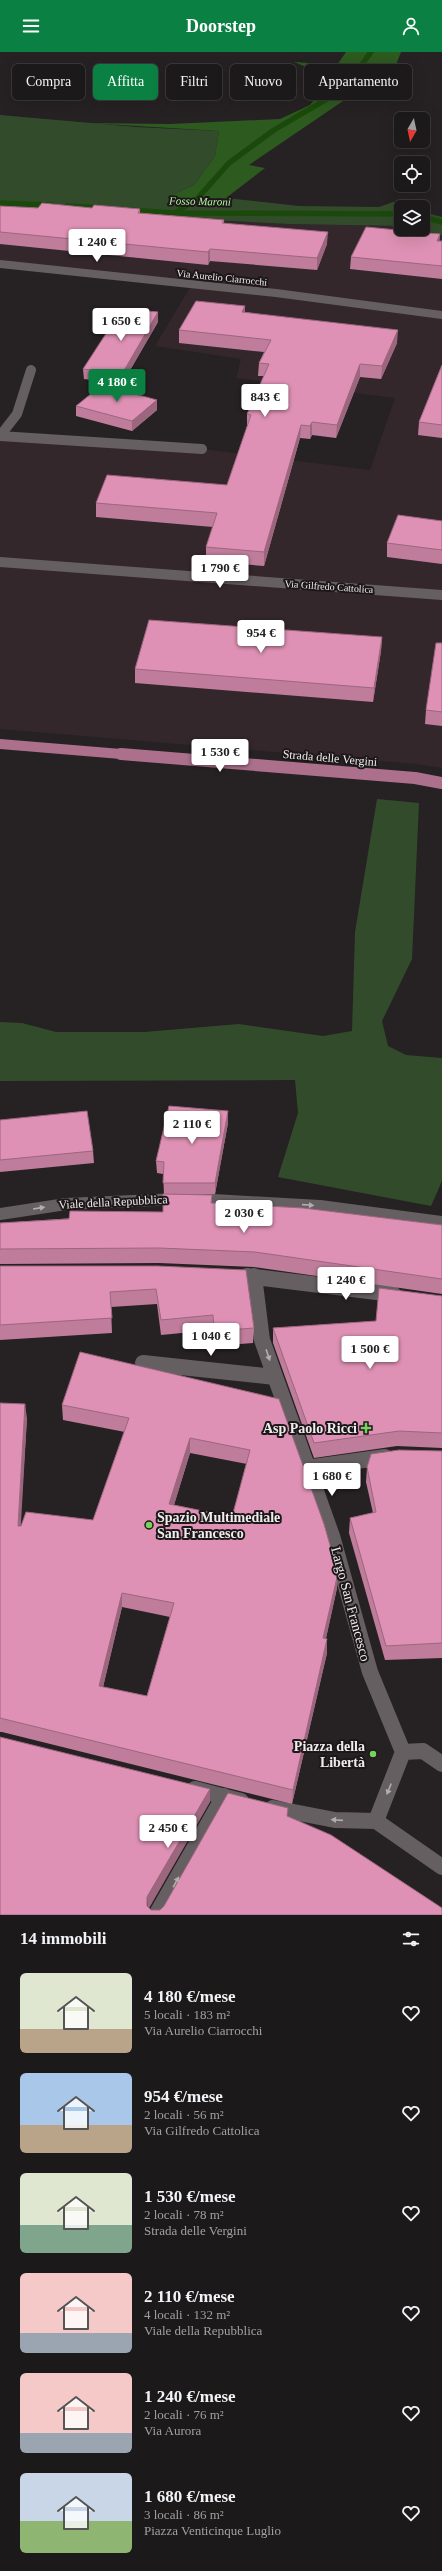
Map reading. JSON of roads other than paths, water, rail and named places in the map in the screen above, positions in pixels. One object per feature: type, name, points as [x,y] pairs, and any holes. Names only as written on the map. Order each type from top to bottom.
[{"type":"main road","name":"Strada delle Vergini","points":[[0,744],[414,778],[442,783]]},
{"type":"street","name":"Via Aurelio Ciarrocchi","points":[[0,264],[268,292],[442,315]]},
{"type":"street","points":[[0,436],[9,430],[20,411],[31,370]]},
{"type":"street","points":[[0,436],[202,449]]},
{"type":"street","name":"Via Gilfredo Cattolica","points":[[0,562],[442,595]]},
{"type":"street","name":"Viale della Repubblica","points":[[0,1214],[74,1203],[156,1199],[242,1200],[323,1206],[442,1222]]},
{"type":"street","points":[[230,1275],[254,1276],[403,1295]]},
{"type":"street","name":"Largo San Francesco","points":[[254,1276],[262,1340],[306,1468],[332,1536],[370,1672],[403,1752]]},
{"type":"street","points":[[143,1363],[275,1378]]},
{"type":"street","points":[[306,1468],[397,1455]]},
{"type":"street","points":[[376,1821],[403,1752],[424,1751],[442,1764]]},
{"type":"street","points":[[178,1785],[295,1814],[335,1820],[376,1821],[442,1867]]},
{"type":"street","points":[[156,1915],[224,1796]]},
{"type":"waterway","points":[[175,213],[197,199],[229,163],[274,130],[344,89],[371,52]]},
{"type":"waterway","name":"Fosso Maroni","points":[[0,203],[52,205]]},
{"type":"waterway","name":"Fosso Maroni","points":[[67,206],[104,208]]},
{"type":"waterway","name":"Fosso Maroni","points":[[129,210],[174,213],[394,214]]},
{"type":"waterway","name":"Fosso Maroni","points":[[430,219],[442,222]]},
{"type":"place","name":"Asp Paolo Ricci","points":[[366,1428]]},
{"type":"place","name":"Spazio Multimediale San Francesco","points":[[149,1525]]},
{"type":"place","name":"Piazza della Libertà","points":[[373,1754]]}]
